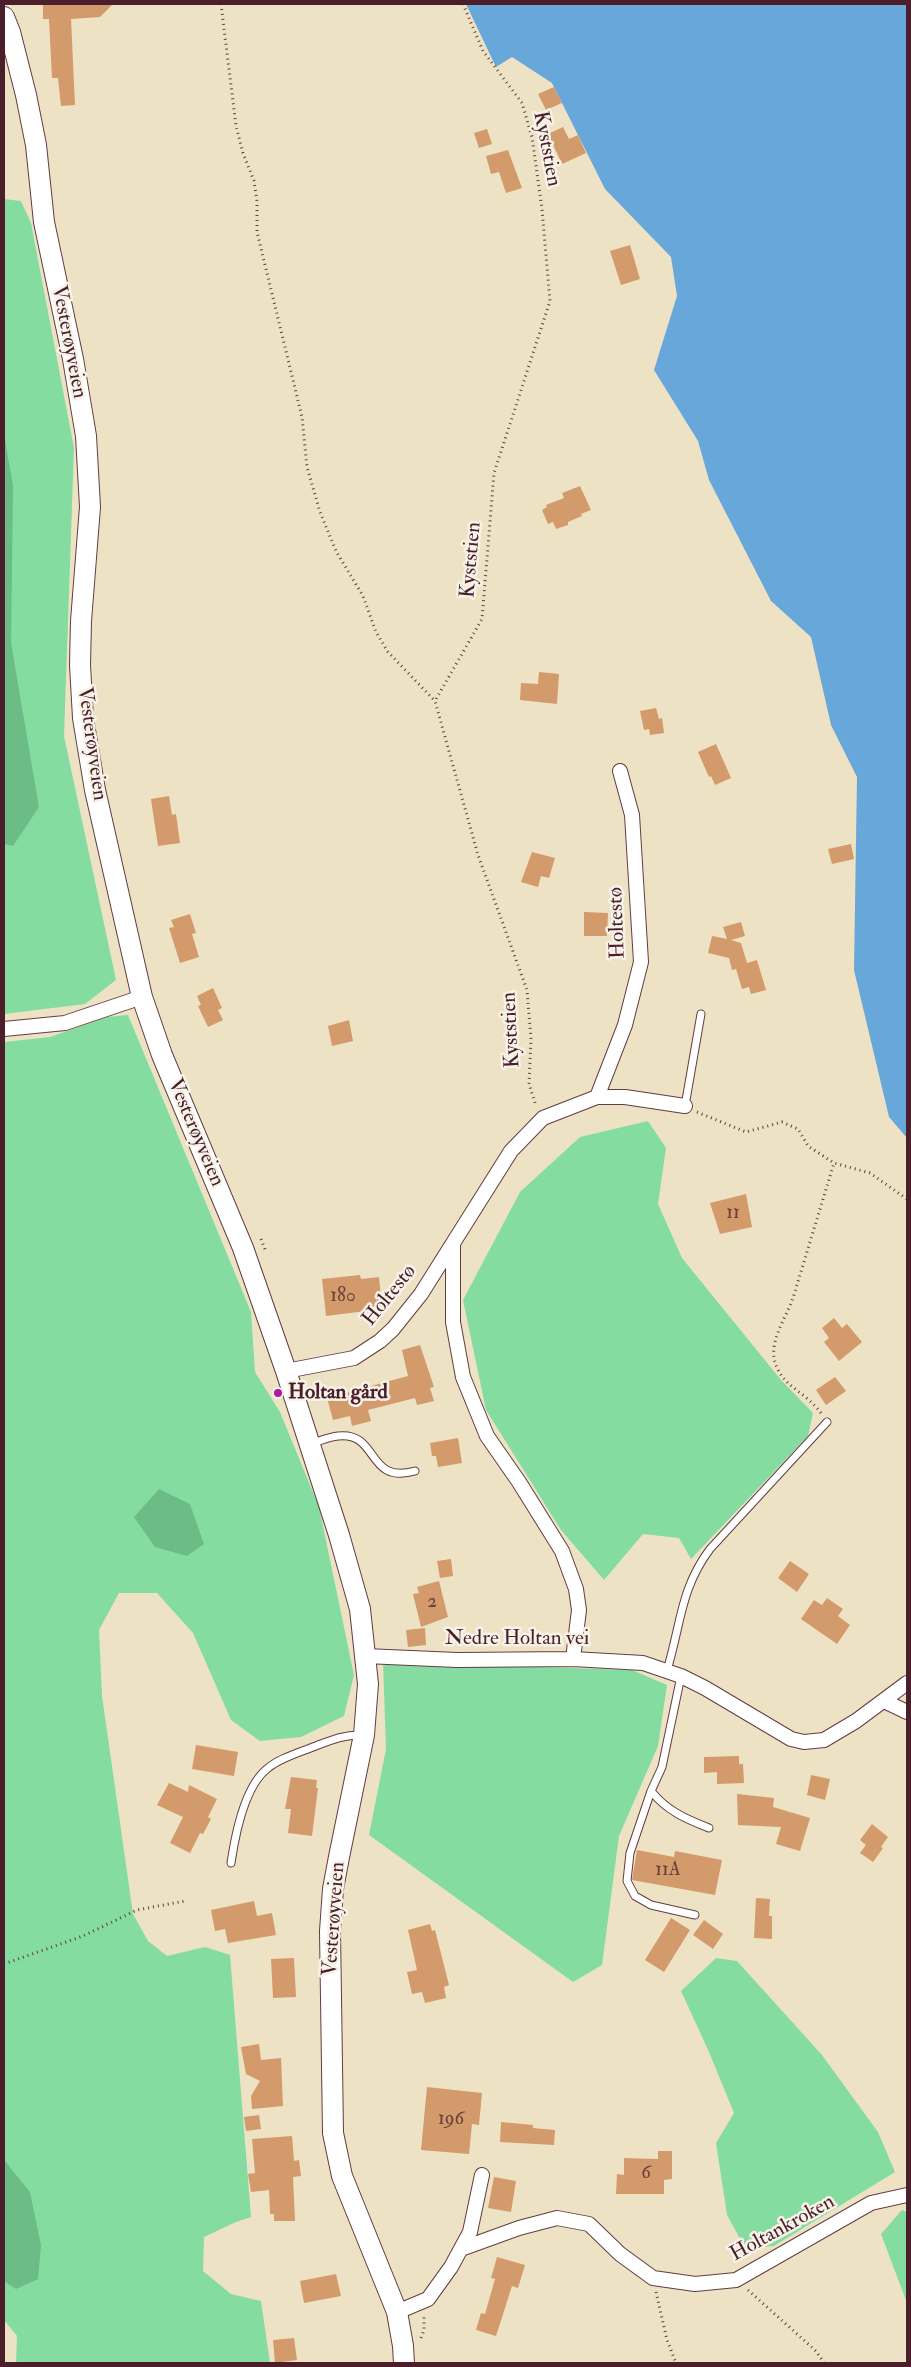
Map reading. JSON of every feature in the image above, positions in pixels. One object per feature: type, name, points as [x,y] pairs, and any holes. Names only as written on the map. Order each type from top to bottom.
[{"type":"main road","name":"Vesterøyveien","points":[[4,17],[10,32],[31,120],[44,222],[73,360],[86,436],[90,507],[81,621],[83,718],[95,790],[142,997],[162,1055],[244,1248],[340,1535],[360,1609],[368,1684],[364,1735],[333,1889],[330,1973],[333,2133],[342,2176],[397,2312],[404,2363]]},
{"type":"street","name":"Holtestø","points":[[597,1097],[626,1025],[641,962],[632,815],[620,771]]},
{"type":"street","points":[[4,1029],[65,1023],[142,997]]},
{"type":"street","name":"Holtestø","points":[[286,1370],[354,1358],[394,1329],[421,1294],[511,1151],[542,1118],[597,1097],[625,1097],[685,1106]]},
{"type":"street","name":"Holtestø","points":[[453,1242],[453,1322],[463,1377],[487,1436],[519,1482],[562,1552],[576,1589],[579,1610],[573,1659]]},
{"type":"street","name":"Nedre Holtan vei","points":[[364,1656],[457,1660],[618,1660],[643,1663],[681,1676],[791,1739],[804,1742],[824,1740],[856,1721],[907,1682]]},
{"type":"street","points":[[884,1701],[907,1712]]},
{"type":"street","points":[[397,2312],[428,2299],[461,2249],[470,2232],[482,2175]]},
{"type":"street","name":"Holtankroken","points":[[461,2249],[519,2228],[557,2218],[590,2224],[620,2254],[653,2278],[695,2284],[736,2280],[871,2202],[907,2195]]},
{"type":"lane","points":[[685,1106],[701,1014]]},
{"type":"lane","points":[[667,1670],[676,1642],[685,1594],[698,1565],[827,1422]]},
{"type":"lane","points":[[309,1444],[338,1436],[348,1436],[359,1440],[386,1471],[402,1474],[415,1470]]},
{"type":"lane","points":[[681,1676],[662,1767],[651,1791],[630,1853],[627,1881],[635,1896],[651,1905],[695,1915]]},
{"type":"lane","points":[[231,1863],[238,1827],[260,1774],[269,1766],[312,1747],[344,1736],[364,1735]]},
{"type":"lane","points":[[651,1791],[660,1802],[682,1818],[709,1828]]},
{"type":"path","points":[[221,4],[236,126],[254,181],[257,201],[256,232],[302,417],[307,467],[320,512],[336,551],[363,596],[376,632],[388,652],[435,701]]},
{"type":"path","name":"Kyststien","points":[[463,4],[483,52],[522,103],[532,137],[542,209],[550,301],[494,473],[482,619],[435,701],[478,855],[527,990],[531,1039],[530,1084],[542,1118]]},
{"type":"path","points":[[685,1106],[746,1132],[782,1122],[798,1129],[808,1146],[834,1163],[870,1173],[907,1198]]},
{"type":"path","points":[[827,1422],[817,1408],[787,1382],[775,1364],[774,1349],[776,1334],[786,1318],[793,1298],[834,1163]]},
{"type":"path","points":[[4,1964],[83,1936],[137,1910],[185,1901]]},
{"type":"path","points":[[653,2278],[666,2340],[676,2363]]},
{"type":"path","points":[[736,2280],[816,2351],[824,2363]]},
{"type":"green space","points":[[4,199],[21,201],[31,223],[74,448],[64,736],[116,980],[85,1004],[4,1014]]},
{"type":"green space","points":[[4,434],[13,486],[11,643],[39,807],[13,846],[4,844]]},
{"type":"green space","points":[[128,1015],[251,1312],[255,1372],[280,1412],[319,1507],[354,1675],[344,1716],[301,1737],[260,1741],[231,1720],[193,1633],[157,1593],[119,1593],[99,1630],[102,1696],[133,1914],[148,1941],[167,1956],[205,1947],[230,1955],[251,2217],[204,2237],[203,2271],[231,2294],[261,2301],[270,2363],[16,2363],[17,2336],[4,2320],[4,1042],[50,1037],[107,1017]]},
{"type":"green space","points":[[648,1121],[666,1148],[658,1204],[682,1258],[781,1380],[813,1413],[808,1436],[691,1559],[679,1538],[643,1534],[604,1580],[561,1530],[486,1410],[463,1300],[520,1192],[580,1137]]},
{"type":"green space","points":[[159,1489],[190,1504],[204,1544],[187,1556],[155,1547],[134,1517]]},
{"type":"green space","points":[[383,1662],[632,1670],[667,1685],[658,1746],[619,1836],[602,1965],[573,1982],[369,1835],[386,1749]]},
{"type":"green space","points":[[716,1958],[737,1961],[822,2055],[878,2132],[895,2172],[774,2246],[745,2248],[727,2215],[716,2143],[734,2113],[681,1991]]},
{"type":"green space","points":[[4,2160],[30,2192],[41,2245],[38,2279],[16,2289],[4,2281]]},
{"type":"green space","points":[[902,2210],[907,2212],[907,2303],[881,2234]]},
{"type":"water","points":[[466,4],[907,4],[907,1138],[889,1117],[854,970],[857,777],[831,725],[811,637],[771,601],[709,480],[698,441],[654,370],[677,296],[671,257],[605,189],[552,83],[512,57],[496,67]]},
{"type":"building","points":[[43,4],[113,4],[100,17],[71,19],[75,105],[61,106],[58,78],[52,78],[49,19],[43,19]]},
{"type":"building","points":[[554,87],[562,103],[546,110],[538,94]]},
{"type":"building","points":[[563,127],[569,139],[578,135],[586,153],[562,164],[548,134]]},
{"type":"building","points":[[487,129],[492,144],[479,148],[474,133]]},
{"type":"building","points":[[508,150],[522,188],[506,193],[499,172],[491,174],[486,156]]},
{"type":"building","points":[[630,245],[640,279],[621,285],[610,251]]},
{"type":"building","points":[[580,486],[591,510],[568,522],[568,525],[556,529],[553,522],[548,524],[542,510],[547,507],[546,505],[564,498],[562,493]]},
{"type":"building","points":[[539,672],[559,674],[557,704],[520,700],[521,683],[538,684]]},
{"type":"building","points":[[656,708],[659,719],[662,718],[664,733],[650,735],[649,729],[644,730],[640,711]]},
{"type":"building","points":[[716,744],[731,778],[715,785],[711,776],[709,777],[698,752]]},
{"type":"building","points":[[169,796],[172,815],[176,814],[180,843],[158,846],[151,799]]},
{"type":"building","points":[[851,844],[854,859],[832,864],[828,849]]},
{"type":"building","points":[[532,852],[555,858],[549,878],[541,876],[538,887],[521,882]]},
{"type":"building","points":[[584,912],[608,913],[607,936],[584,936]]},
{"type":"building","points":[[190,914],[196,933],[192,934],[199,957],[180,963],[169,928],[174,927],[171,920]]},
{"type":"building","points":[[741,922],[745,936],[731,940],[741,943],[747,963],[757,960],[766,990],[751,994],[749,987],[742,989],[736,969],[732,970],[729,958],[708,953],[712,936],[727,939],[723,927]]},
{"type":"building","points":[[213,988],[222,1008],[218,1010],[223,1020],[208,1027],[198,1006],[201,1005],[197,996]]},
{"type":"building","points":[[349,1020],[353,1041],[332,1046],[328,1026]]},
{"type":"building","points":[[746,1194],[752,1227],[720,1234],[710,1203]]},
{"type":"building","points":[[360,1275],[361,1279],[379,1277],[382,1309],[326,1316],[322,1279]]},
{"type":"building","points":[[834,1318],[842,1328],[847,1324],[862,1342],[839,1361],[824,1342],[829,1338],[822,1328]]},
{"type":"building","points":[[420,1345],[434,1387],[430,1388],[434,1401],[417,1405],[415,1398],[368,1410],[371,1421],[352,1426],[350,1416],[333,1420],[327,1398],[408,1376],[402,1350]]},
{"type":"building","points":[[835,1377],[846,1391],[826,1405],[816,1390]]},
{"type":"building","points":[[458,1438],[462,1463],[438,1467],[436,1456],[432,1456],[430,1443]]},
{"type":"building","points":[[451,1559],[453,1576],[440,1578],[437,1561]]},
{"type":"building","points":[[790,1561],[809,1574],[797,1592],[778,1578]]},
{"type":"building","points":[[439,1581],[448,1617],[421,1627],[413,1594],[419,1593],[417,1587]]},
{"type":"building","points":[[827,1598],[843,1609],[838,1616],[850,1625],[837,1644],[801,1619],[814,1600],[822,1605]]},
{"type":"building","points":[[425,1628],[426,1645],[408,1647],[406,1630]]},
{"type":"building","points":[[196,1745],[238,1752],[234,1776],[192,1769]]},
{"type":"building","points":[[739,1756],[739,1764],[743,1764],[744,1783],[717,1784],[717,1772],[704,1773],[704,1757]]},
{"type":"building","points":[[811,1775],[830,1779],[825,1800],[807,1795]]},
{"type":"building","points":[[291,1777],[317,1780],[316,1788],[318,1788],[312,1836],[288,1833],[291,1809],[285,1809]]},
{"type":"building","points":[[169,1783],[188,1792],[189,1785],[217,1799],[208,1817],[211,1819],[203,1834],[200,1833],[190,1853],[170,1843],[183,1817],[157,1805]]},
{"type":"building","points":[[737,1794],[774,1798],[773,1807],[810,1818],[800,1851],[776,1844],[781,1827],[738,1825]]},
{"type":"building","points":[[872,1824],[888,1837],[873,1862],[860,1853],[866,1845],[860,1840]]},
{"type":"building","points":[[637,1850],[674,1857],[675,1851],[722,1860],[715,1895],[632,1880]]},
{"type":"building","points":[[756,1898],[770,1899],[769,1916],[772,1916],[772,1939],[754,1938]]},
{"type":"building","points":[[254,1901],[257,1916],[272,1913],[276,1935],[228,1943],[225,1929],[215,1931],[211,1910]]},
{"type":"building","points":[[671,1918],[690,1930],[664,1972],[645,1960]]},
{"type":"building","points":[[704,1920],[723,1934],[713,1949],[693,1935]]},
{"type":"building","points":[[430,1924],[432,1931],[435,1930],[449,1985],[444,1987],[446,1998],[425,2003],[422,1992],[412,1994],[407,1972],[417,1970],[408,1930]]},
{"type":"building","points":[[294,1958],[296,1997],[273,1998],[271,1959]]},
{"type":"building","points":[[259,2044],[261,2060],[281,2058],[283,2106],[252,2109],[251,2096],[260,2081],[246,2074],[241,2047]]},
{"type":"building","points":[[427,2087],[482,2093],[479,2125],[472,2124],[469,2154],[421,2150]]},
{"type":"building","points":[[259,2115],[261,2129],[246,2131],[244,2117]]},
{"type":"building","points":[[501,2122],[533,2125],[533,2128],[555,2130],[554,2145],[500,2142]]},
{"type":"building","points":[[292,2136],[294,2161],[299,2160],[301,2176],[293,2177],[295,2221],[274,2221],[274,2214],[270,2214],[269,2190],[251,2192],[248,2174],[255,2173],[252,2139]]},
{"type":"building","points":[[658,2151],[672,2151],[672,2179],[664,2180],[664,2194],[616,2194],[617,2174],[624,2175],[624,2158],[658,2159]]},
{"type":"building","points":[[494,2177],[516,2181],[511,2212],[488,2208]]},
{"type":"building","points":[[497,2257],[525,2265],[518,2288],[512,2286],[496,2336],[476,2330],[481,2313],[485,2314],[495,2279],[491,2278]]},
{"type":"building","points":[[336,2274],[341,2296],[304,2303],[300,2281]]},
{"type":"building","points":[[294,2338],[297,2360],[275,2363],[273,2340]]},
{"type":"place","name":"Holtan gård","points":[[278,1393]]}]
